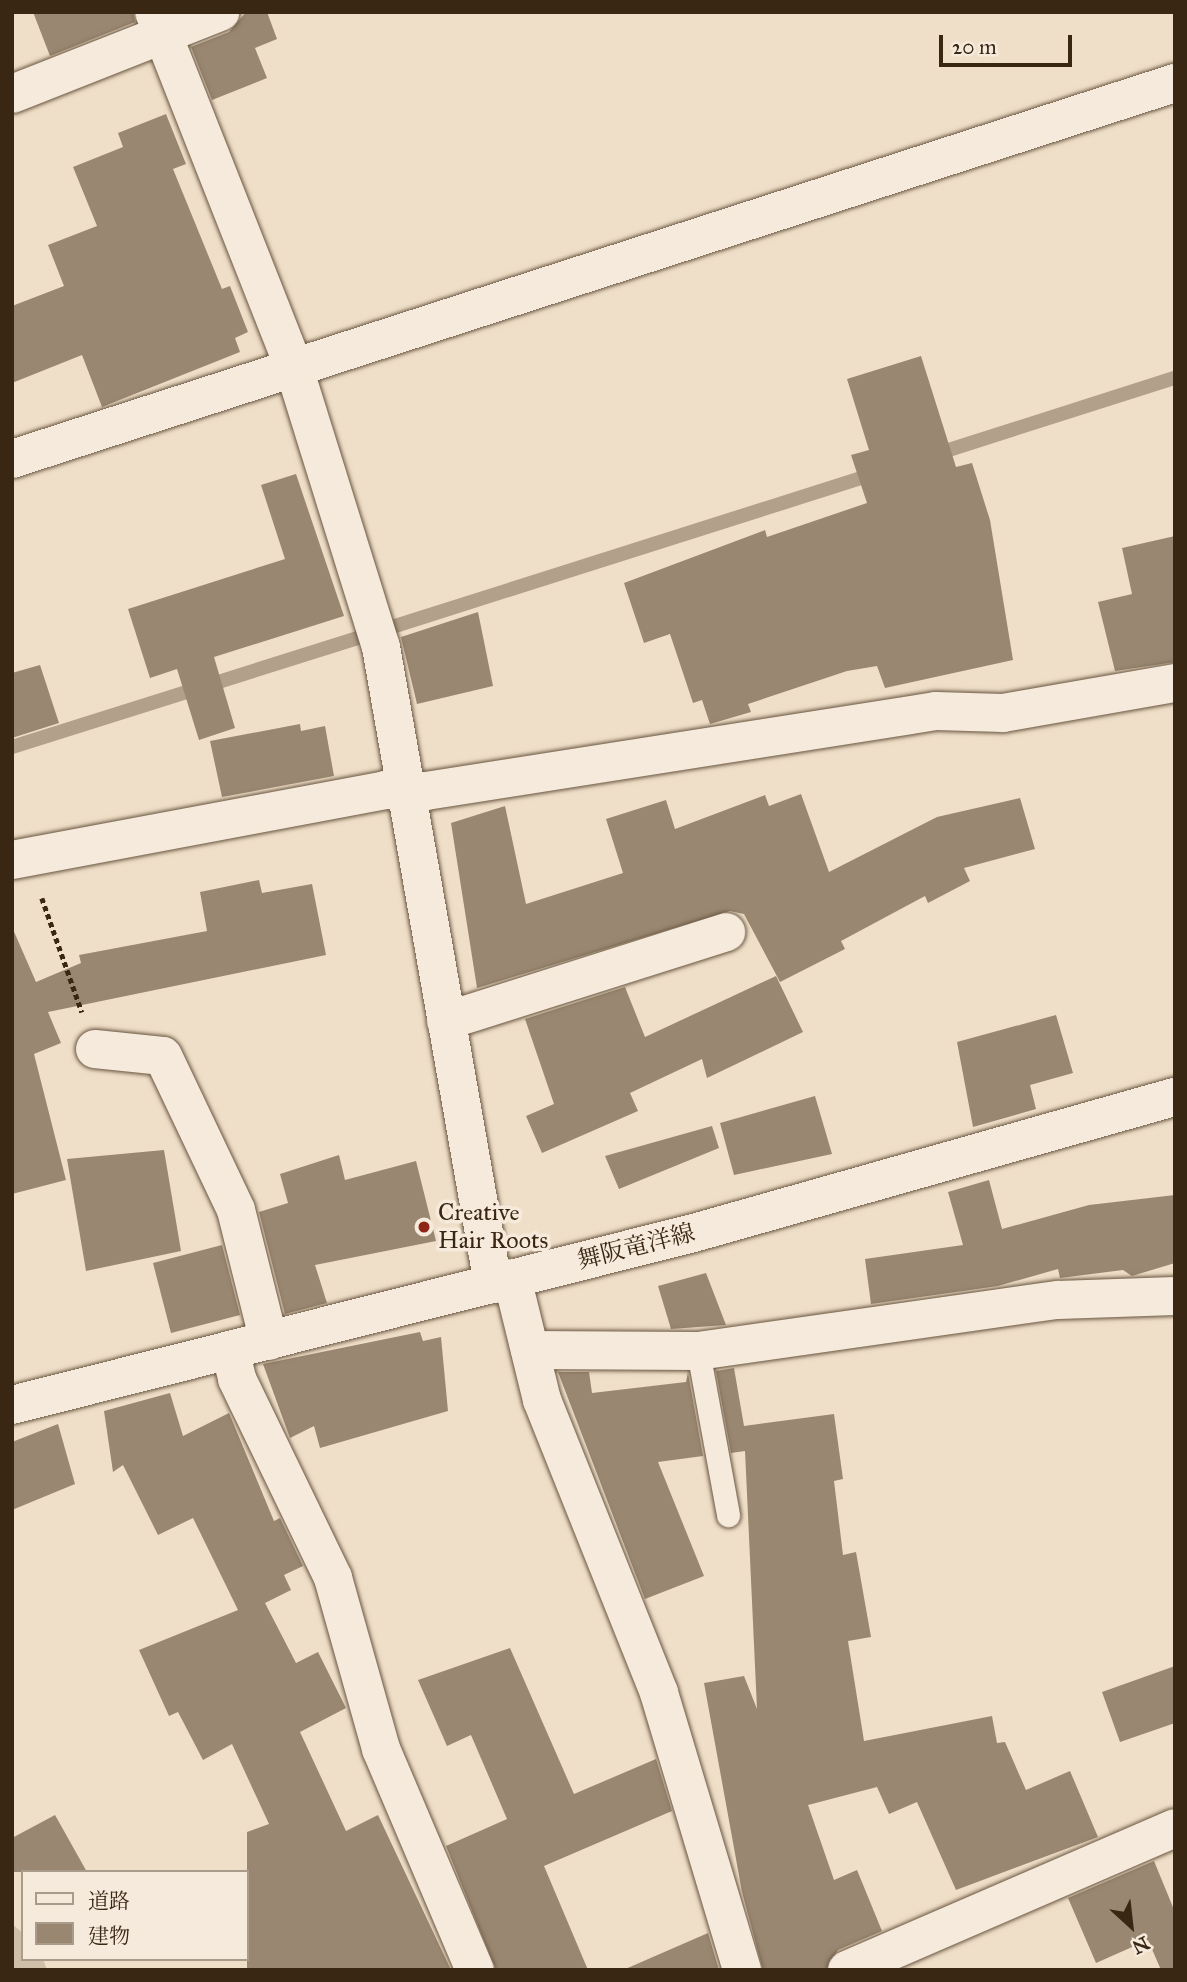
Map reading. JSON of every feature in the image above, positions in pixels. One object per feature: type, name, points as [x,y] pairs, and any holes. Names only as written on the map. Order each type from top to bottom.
[{"type":"street","points":[[12,94],[159,23],[220,12]]},
{"type":"street","points":[[159,23],[294,368],[381,647],[446,1021],[502,1281],[530,1350],[542,1400],[659,1693],[742,1970]]},
{"type":"street","points":[[12,459],[1175,83]]},
{"type":"street","points":[[21,859],[406,791],[661,758],[936,710],[1003,713],[1175,683]]},
{"type":"street","points":[[446,1021],[726,932]]},
{"type":"street","points":[[95,1049],[163,1056],[236,1210],[269,1340]]},
{"type":"street","name":"舞阪竜洋線","points":[[12,1405],[502,1281],[1175,1097]]},
{"type":"street","points":[[530,1350],[698,1351],[1058,1300],[1175,1296]]},
{"type":"street","points":[[230,1350],[237,1379],[333,1578],[381,1749],[475,1970]]},
{"type":"street","points":[[847,1970],[1175,1828]]},
{"type":"lane","points":[[698,1351],[728,1515]]},
{"type":"path","points":[[21,859],[95,1049]]},
{"type":"shaded area","points":[[12,1924],[21,1931],[21,1961],[44,1961],[47,1970],[12,1970]]},
{"type":"building","points":[[33,12],[133,12],[135,22],[50,56]]},
{"type":"building","points":[[246,12],[267,12],[277,39],[255,48],[267,78],[212,100],[191,47],[229,32]]},
{"type":"building","points":[[166,114],[186,164],[173,169],[222,289],[230,286],[248,332],[235,338],[240,352],[102,407],[82,355],[12,383],[12,306],[64,286],[48,245],[97,226],[73,167],[123,147],[118,133]]},
{"type":"building","points":[[921,356],[956,467],[972,463],[990,520],[1013,660],[885,688],[877,666],[847,671],[748,704],[751,712],[710,724],[702,700],[693,703],[670,634],[644,643],[624,583],[765,530],[767,537],[867,503],[851,455],[869,450],[847,379]]},
{"type":"building","points":[[296,474],[344,616],[214,657],[235,728],[199,740],[177,669],[150,678],[128,609],[285,559],[261,485]]},
{"type":"building","points":[[1175,536],[1175,662],[1115,671],[1098,602],[1132,594],[1122,548]]},
{"type":"building","points":[[478,612],[493,686],[417,704],[401,637]]},
{"type":"building","points":[[40,665],[59,723],[12,738],[12,673]]},
{"type":"building","points":[[300,724],[301,731],[325,726],[334,776],[222,797],[210,741]]},
{"type":"building","points":[[801,794],[829,872],[937,817],[1020,798],[1035,849],[964,868],[970,881],[928,903],[925,896],[841,941],[845,949],[780,982],[744,914],[730,911],[477,988],[451,823],[505,806],[526,904],[623,873],[606,819],[666,800],[675,829],[765,795],[769,806]]},
{"type":"building","points":[[259,880],[262,893],[312,884],[326,955],[48,1012],[61,1043],[34,1054],[66,1180],[12,1194],[12,927],[36,982],[81,963],[79,955],[207,931],[200,892]]},
{"type":"building","points":[[776,976],[803,1032],[707,1078],[702,1059],[630,1093],[638,1111],[542,1153],[526,1116],[554,1104],[525,1019],[625,987],[645,1037]]},
{"type":"building","points":[[1056,1015],[1073,1073],[1030,1085],[1036,1109],[973,1127],[957,1042]]},
{"type":"building","points":[[815,1096],[832,1154],[734,1175],[720,1123]]},
{"type":"building","points":[[712,1126],[719,1148],[619,1189],[605,1156]]},
{"type":"building","points":[[164,1150],[181,1251],[86,1271],[67,1159]]},
{"type":"building","points":[[339,1155],[345,1180],[416,1161],[436,1241],[315,1265],[327,1303],[285,1314],[259,1212],[288,1203],[280,1174]]},
{"type":"building","points":[[989,1180],[1002,1229],[1089,1205],[1175,1195],[1175,1263],[1132,1276],[1123,1270],[1060,1278],[1058,1269],[998,1286],[871,1304],[865,1259],[963,1245],[948,1192]]},
{"type":"building","points":[[222,1245],[240,1315],[171,1333],[153,1263]]},
{"type":"building","points":[[706,1273],[726,1325],[671,1329],[658,1286]]},
{"type":"building","points":[[420,1332],[423,1341],[441,1337],[448,1411],[320,1448],[314,1426],[290,1438],[263,1364]]},
{"type":"building","points":[[734,1368],[744,1426],[834,1414],[843,1479],[834,1481],[843,1555],[856,1552],[871,1637],[848,1641],[864,1741],[992,1716],[997,1743],[1005,1742],[1026,1790],[1070,1771],[1098,1837],[956,1890],[917,1802],[889,1814],[877,1787],[808,1805],[834,1880],[857,1870],[882,1931],[838,1950],[826,1970],[763,1970],[742,1892],[704,1683],[744,1676],[757,1709],[745,1451],[731,1453],[716,1371]]},
{"type":"building","points":[[558,1372],[589,1372],[592,1393],[686,1382],[688,1373],[703,1456],[658,1462],[704,1576],[645,1599]]},
{"type":"building","points":[[170,1393],[183,1436],[229,1413],[274,1521],[280,1518],[303,1566],[284,1575],[291,1590],[265,1603],[296,1663],[318,1652],[346,1708],[300,1732],[346,1831],[378,1815],[451,1970],[247,1970],[247,1832],[269,1824],[232,1744],[203,1760],[178,1712],[169,1716],[139,1650],[238,1610],[193,1518],[158,1535],[123,1465],[113,1472],[104,1411]]},
{"type":"building","points":[[58,1424],[75,1484],[12,1510],[12,1442]]},
{"type":"building","points":[[510,1648],[574,1794],[656,1759],[672,1811],[544,1866],[588,1970],[496,1970],[446,1846],[507,1819],[471,1735],[447,1746],[418,1680]]},
{"type":"building","points":[[1175,1666],[1175,1723],[1120,1742],[1102,1692]]},
{"type":"building","points":[[55,1815],[86,1870],[12,1872],[12,1838]]},
{"type":"building","points":[[1154,1861],[1175,1912],[1175,1970],[1161,1970],[1148,1940],[1096,1963],[1068,1898]]},
{"type":"building","points":[[708,1933],[719,1970],[623,1970]]},
{"type":"waterway","points":[[933,455],[1175,378]]},
{"type":"waterway","points":[[392,627],[877,473]]},
{"type":"waterway","points":[[12,747],[360,637]]},
{"type":"place","name":"Creative Hair Roots","points":[[424,1227]]}]
